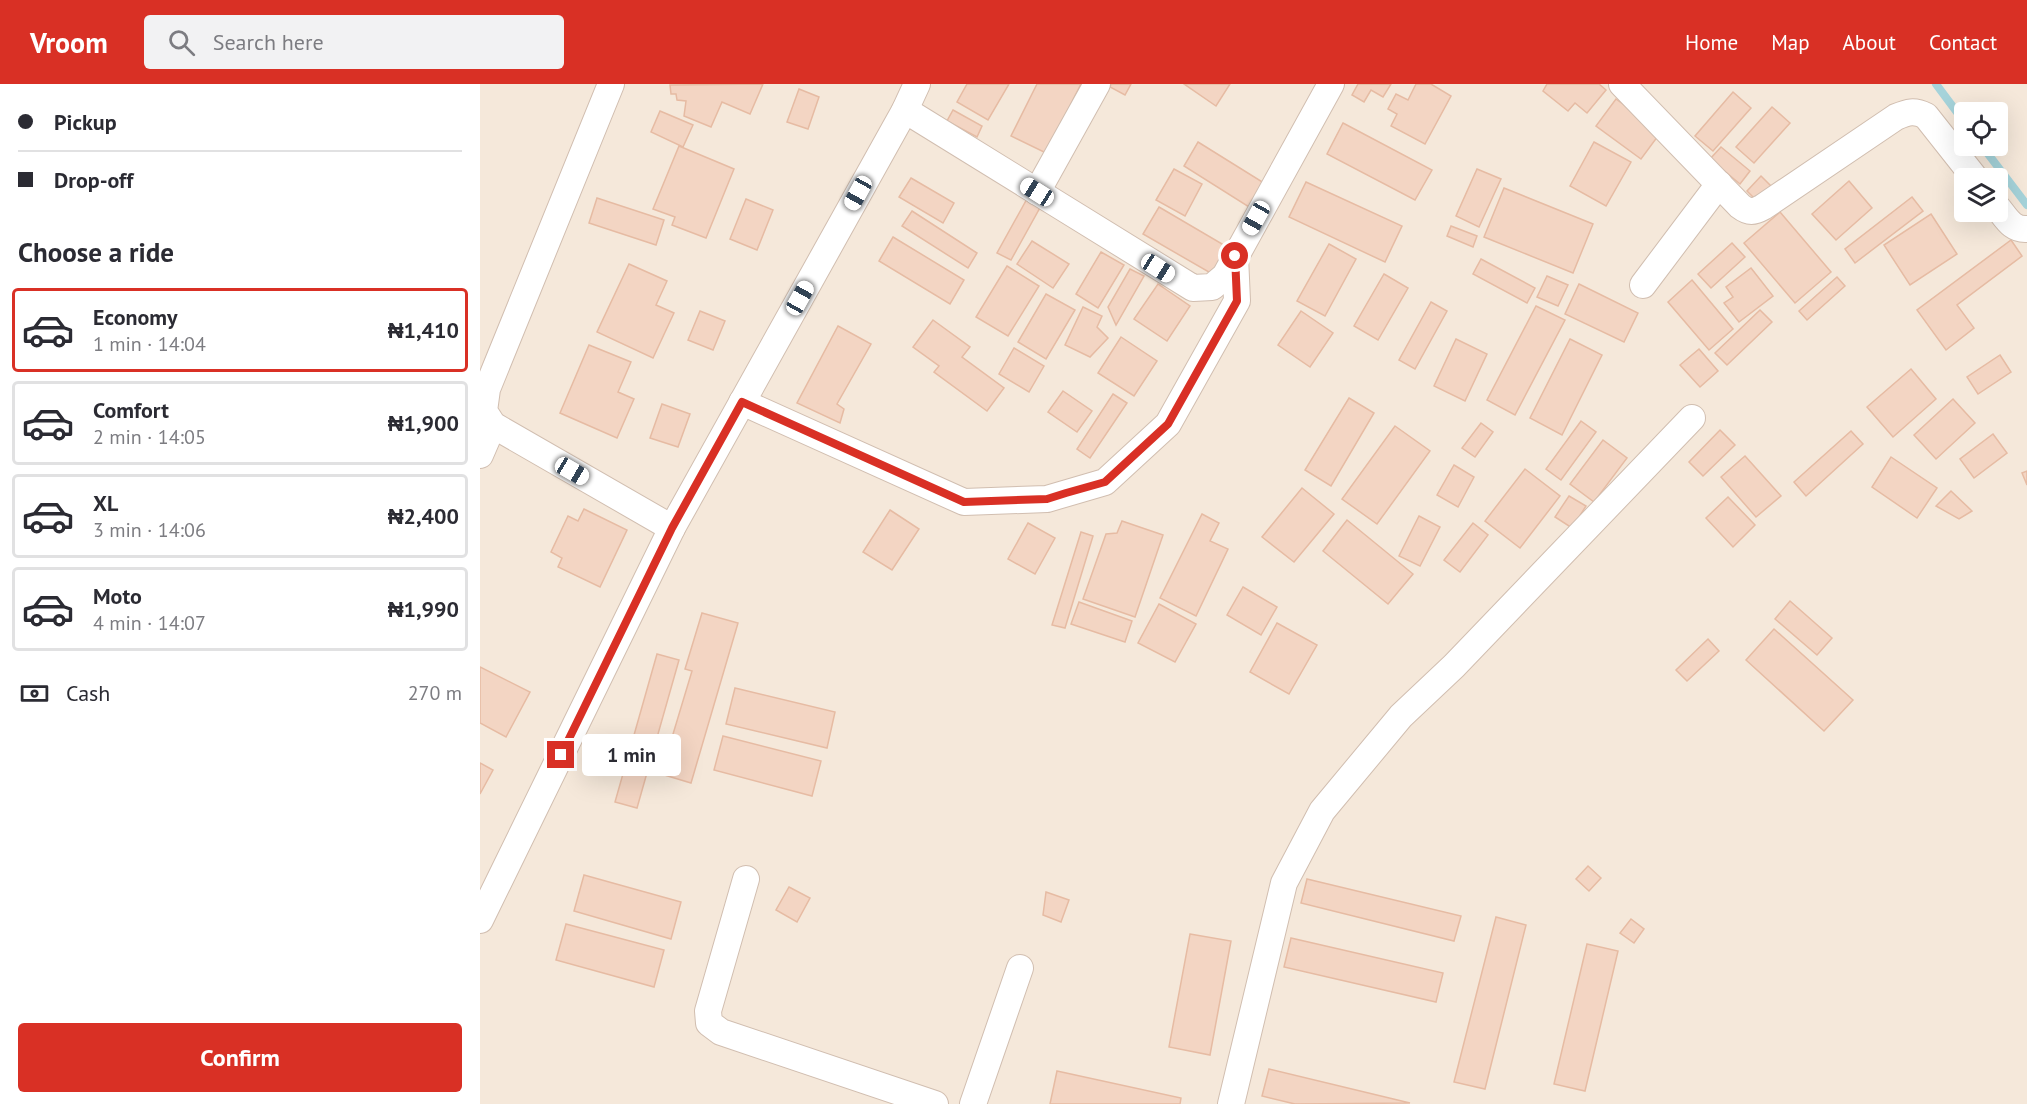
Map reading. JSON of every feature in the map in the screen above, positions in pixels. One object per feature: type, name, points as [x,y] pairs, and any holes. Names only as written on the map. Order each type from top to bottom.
[{"type":"street","points":[[611,84],[487,389],[484,411],[492,425],[672,528]]},
{"type":"street","points":[[480,920],[672,528],[905,110],[917,84]]},
{"type":"street","points":[[1037,192],[1097,84]]},
{"type":"street","points":[[905,110],[1193,288],[1212,287],[1225,276],[1331,84]]},
{"type":"street","points":[[1622,84],[1747,212],[1755,212],[1896,117],[1908,112],[1917,111],[1926,116],[1967,168]]},
{"type":"street","points":[[1643,285],[1719,184]]},
{"type":"street","points":[[2008,221],[2018,229],[2027,229]]},
{"type":"street","points":[[742,402],[964,502],[1047,499],[1105,482],[1168,424],[1237,301],[1235,256]]},
{"type":"street","points":[[1231,1104],[1284,883],[1322,811],[1401,716],[1454,666],[1692,418]]},
{"type":"street","points":[[480,455],[492,425]]},
{"type":"street","points":[[746,879],[708,1011],[709,1023],[721,1032],[935,1104]]},
{"type":"street","points":[[973,1104],[1020,968]]},
{"type":"shaded area","points":[[480,84],[2027,84],[2027,1104],[480,1104]]},
{"type":"building","points":[[763,84],[750,114],[722,102],[711,127],[684,116],[686,101],[677,100],[676,94],[671,94],[670,85]]},
{"type":"building","points":[[967,84],[1009,84],[988,120],[957,102]]},
{"type":"building","points":[[1037,84],[1081,84],[1046,153],[1011,136]]},
{"type":"building","points":[[1111,84],[1131,84],[1125,95],[1110,87]]},
{"type":"building","points":[[1184,84],[1230,84],[1216,106]]},
{"type":"building","points":[[1358,84],[1391,84],[1383,97],[1371,90],[1364,102],[1352,95]]},
{"type":"building","points":[[1416,84],[1431,84],[1451,96],[1425,144],[1391,126],[1397,114],[1388,109],[1396,94],[1408,100]]},
{"type":"building","points":[[1547,84],[1599,84],[1606,90],[1587,113],[1575,103],[1568,111],[1543,91]]},
{"type":"building","points":[[799,89],[819,97],[808,129],[787,122]]},
{"type":"building","points":[[1733,92],[1751,108],[1713,151],[1695,136]]},
{"type":"building","points":[[1616,99],[1661,132],[1641,159],[1596,126]]},
{"type":"building","points":[[1772,107],[1790,123],[1754,163],[1736,147]]},
{"type":"building","points":[[953,110],[982,126],[977,137],[947,121]]},
{"type":"building","points":[[660,111],[693,125],[683,147],[651,132]]},
{"type":"building","points":[[1343,123],[1432,170],[1415,200],[1327,154]]},
{"type":"building","points":[[1198,142],[1264,183],[1249,207],[1184,166]]},
{"type":"building","points":[[1594,142],[1631,162],[1606,206],[1570,186]]},
{"type":"building","points":[[679,146],[734,169],[706,238],[672,225],[675,217],[653,209]]},
{"type":"building","points":[[1721,147],[1750,171],[1740,184],[1710,159]]},
{"type":"building","points":[[1174,169],[1202,184],[1185,216],[1156,200]]},
{"type":"building","points":[[1477,169],[1501,179],[1479,227],[1456,216]]},
{"type":"building","points":[[1761,176],[1772,187],[1757,201],[1747,191]]},
{"type":"building","points":[[911,178],[954,203],[943,223],[899,197]]},
{"type":"building","points":[[1849,181],[1872,208],[1836,240],[1812,214]]},
{"type":"building","points":[[1306,182],[1402,226],[1385,262],[1289,217]]},
{"type":"building","points":[[1504,188],[1593,224],[1573,273],[1484,237]]},
{"type":"building","points":[[1028,197],[1042,204],[1011,260],[997,253]]},
{"type":"building","points":[[1912,197],[1923,211],[1855,263],[1845,249]]},
{"type":"building","points":[[597,198],[664,220],[656,245],[589,223]]},
{"type":"building","points":[[746,199],[773,210],[757,250],[730,239]]},
{"type":"building","points":[[1159,207],[1229,248],[1214,275],[1143,234]]},
{"type":"building","points":[[912,211],[977,253],[968,268],[902,226]]},
{"type":"building","points":[[1780,212],[1831,272],[1795,303],[1744,243]]},
{"type":"building","points":[[1931,214],[1957,254],[1910,285],[1884,245]]},
{"type":"building","points":[[1451,226],[1477,236],[1473,247],[1447,236]]},
{"type":"building","points":[[893,237],[964,280],[950,304],[879,261]]},
{"type":"building","points":[[2011,240],[2022,256],[1957,305],[1974,328],[1946,350],[1917,310]]},
{"type":"building","points":[[1032,241],[1069,264],[1053,288],[1017,264]]},
{"type":"building","points":[[1732,243],[1745,257],[1711,288],[1698,274]]},
{"type":"building","points":[[1329,244],[1356,259],[1325,316],[1297,301]]},
{"type":"building","points":[[1101,252],[1124,265],[1098,308],[1076,294]]},
{"type":"building","points":[[1481,259],[1535,288],[1527,303],[1473,274]]},
{"type":"building","points":[[629,264],[667,281],[656,305],[674,313],[653,358],[597,332]]},
{"type":"building","points":[[1007,266],[1039,286],[1008,336],[976,317]]},
{"type":"building","points":[[1751,268],[1773,296],[1739,322],[1724,303],[1733,297],[1726,287]]},
{"type":"building","points":[[1130,269],[1144,276],[1116,325],[1108,307]]},
{"type":"building","points":[[1384,274],[1408,288],[1378,340],[1354,326]]},
{"type":"building","points":[[1547,276],[1568,285],[1558,306],[1537,297]]},
{"type":"building","points":[[1837,277],[1845,286],[1807,320],[1799,311]]},
{"type":"building","points":[[1692,280],[1733,329],[1709,350],[1668,302]]},
{"type":"building","points":[[1158,284],[1190,306],[1167,341],[1134,319]]},
{"type":"building","points":[[1579,284],[1638,313],[1624,342],[1565,314]]},
{"type":"building","points":[[1046,294],[1075,310],[1046,359],[1018,342]]},
{"type":"building","points":[[1431,302],[1447,311],[1415,369],[1399,360]]},
{"type":"building","points":[[1536,306],[1565,320],[1515,415],[1487,400]]},
{"type":"building","points":[[1083,307],[1102,316],[1097,327],[1108,338],[1090,357],[1065,345]]},
{"type":"building","points":[[1760,310],[1772,322],[1727,365],[1715,353]]},
{"type":"building","points":[[700,311],[725,321],[713,350],[688,340]]},
{"type":"building","points":[[1301,311],[1333,333],[1310,367],[1278,345]]},
{"type":"building","points":[[933,320],[970,347],[962,357],[1004,388],[987,411],[934,372],[939,366],[913,347]]},
{"type":"building","points":[[838,326],[871,344],[837,404],[844,409],[840,423],[797,403]]},
{"type":"building","points":[[1121,337],[1157,361],[1134,396],[1098,373]]},
{"type":"building","points":[[1456,339],[1487,354],[1465,401],[1434,386]]},
{"type":"building","points":[[1570,339],[1602,355],[1562,435],[1530,418]]},
{"type":"building","points":[[589,345],[631,362],[618,392],[634,399],[617,438],[560,413]]},
{"type":"building","points":[[1014,348],[1044,366],[1029,392],[999,374]]},
{"type":"building","points":[[1699,349],[1718,371],[1700,387],[1680,365]]},
{"type":"building","points":[[2000,355],[2011,372],[1978,394],[1967,377]]},
{"type":"building","points":[[1911,369],[1936,399],[1893,437],[1867,407]]},
{"type":"building","points":[[1063,391],[1092,411],[1077,432],[1048,412]]},
{"type":"building","points":[[1113,394],[1127,403],[1090,458],[1077,449]]},
{"type":"building","points":[[1349,398],[1374,413],[1331,486],[1305,470]]},
{"type":"building","points":[[1953,399],[1975,423],[1936,459],[1914,435]]},
{"type":"building","points":[[662,404],[690,414],[678,447],[650,438]]},
{"type":"building","points":[[1581,421],[1596,432],[1561,480],[1546,469]]},
{"type":"building","points":[[1481,423],[1493,432],[1475,457],[1462,448]]},
{"type":"building","points":[[1395,426],[1430,451],[1377,524],[1342,499]]},
{"type":"building","points":[[1720,430],[1735,445],[1703,476],[1689,462]]},
{"type":"building","points":[[1851,431],[1863,444],[1806,496],[1794,482]]},
{"type":"building","points":[[1993,434],[2007,453],[1974,478],[1960,459]]},
{"type":"building","points":[[1603,440],[1627,458],[1594,502],[1570,484]]},
{"type":"building","points":[[1745,456],[1781,496],[1756,517],[1721,477]]},
{"type":"building","points":[[1891,457],[1937,488],[1917,518],[1872,487]]},
{"type":"building","points":[[1454,465],[1474,477],[1458,507],[1437,495]]},
{"type":"building","points":[[1525,469],[1560,496],[1520,548],[1485,521]]},
{"type":"building","points":[[2027,471],[2027,485],[2022,473]]},
{"type":"building","points":[[1302,488],[1334,514],[1294,562],[1262,537]]},
{"type":"building","points":[[1951,491],[1972,511],[1959,519],[1936,506]]},
{"type":"building","points":[[1569,496],[1586,506],[1572,528],[1555,517]]},
{"type":"building","points":[[1728,497],[1755,525],[1733,547],[1706,518]]},
{"type":"building","points":[[584,509],[627,530],[600,587],[558,567],[562,558],[551,552],[568,516],[578,521]]},
{"type":"building","points":[[890,510],[919,529],[892,570],[863,552]]},
{"type":"building","points":[[1202,514],[1219,523],[1210,541],[1228,549],[1196,616],[1160,598]]},
{"type":"building","points":[[1419,516],[1440,527],[1420,566],[1399,556]]},
{"type":"building","points":[[1347,520],[1413,574],[1388,604],[1323,551]]},
{"type":"building","points":[[1122,521],[1163,535],[1135,617],[1083,599],[1106,534],[1117,533]]},
{"type":"building","points":[[1028,523],[1055,538],[1035,574],[1008,559]]},
{"type":"building","points":[[1473,523],[1488,535],[1460,572],[1444,560]]},
{"type":"building","points":[[1081,532],[1093,536],[1065,628],[1052,625]]},
{"type":"building","points":[[1243,587],[1277,607],[1261,635],[1227,615]]},
{"type":"building","points":[[1790,601],[1832,638],[1817,655],[1775,619]]},
{"type":"building","points":[[1079,602],[1132,621],[1125,642],[1071,624]]},
{"type":"building","points":[[1159,604],[1196,624],[1175,662],[1138,643]]},
{"type":"building","points":[[702,613],[738,623],[691,783],[661,774],[692,671],[685,669]]},
{"type":"building","points":[[1277,623],[1317,645],[1289,694],[1250,672]]},
{"type":"building","points":[[1774,629],[1853,700],[1824,731],[1746,660]]},
{"type":"building","points":[[1708,639],[1719,651],[1687,681],[1676,670]]},
{"type":"building","points":[[657,654],[679,660],[637,808],[615,802]]},
{"type":"building","points":[[480,667],[530,692],[506,737],[480,723]]},
{"type":"building","points":[[735,688],[835,712],[827,748],[726,724]]},
{"type":"building","points":[[723,736],[821,761],[812,796],[714,770]]},
{"type":"building","points":[[480,763],[493,770],[480,794]]},
{"type":"building","points":[[1588,866],[1601,878],[1589,891],[1576,879]]},
{"type":"building","points":[[584,875],[681,902],[671,939],[574,911]]},
{"type":"building","points":[[1307,879],[1461,916],[1454,941],[1301,903]]},
{"type":"building","points":[[789,887],[810,898],[797,922],[776,910]]},
{"type":"building","points":[[1046,892],[1069,900],[1061,922],[1043,915]]},
{"type":"building","points":[[1496,917],[1526,925],[1485,1089],[1454,1082]]},
{"type":"building","points":[[1631,919],[1644,929],[1634,943],[1620,933]]},
{"type":"building","points":[[566,924],[664,950],[654,987],[556,960]]},
{"type":"building","points":[[1190,934],[1231,941],[1210,1055],[1169,1047]]},
{"type":"building","points":[[1291,938],[1443,973],[1436,1002],[1284,967]]},
{"type":"building","points":[[1587,944],[1618,951],[1585,1091],[1554,1084]]},
{"type":"building","points":[[1269,1069],[1410,1103],[1295,1104],[1262,1096]]},
{"type":"building","points":[[1057,1071],[1181,1098],[1180,1104],[1050,1104]]},
{"type":"waterway","points":[[1936,84],[1954,108]]},
{"type":"waterway","points":[[1990,156],[2027,205]]},
{"type":"route","points":[[561,755],[672,528],[742,402],[964,502],[1047,499],[1105,482],[1168,424],[1237,301],[1235,256]]}]
